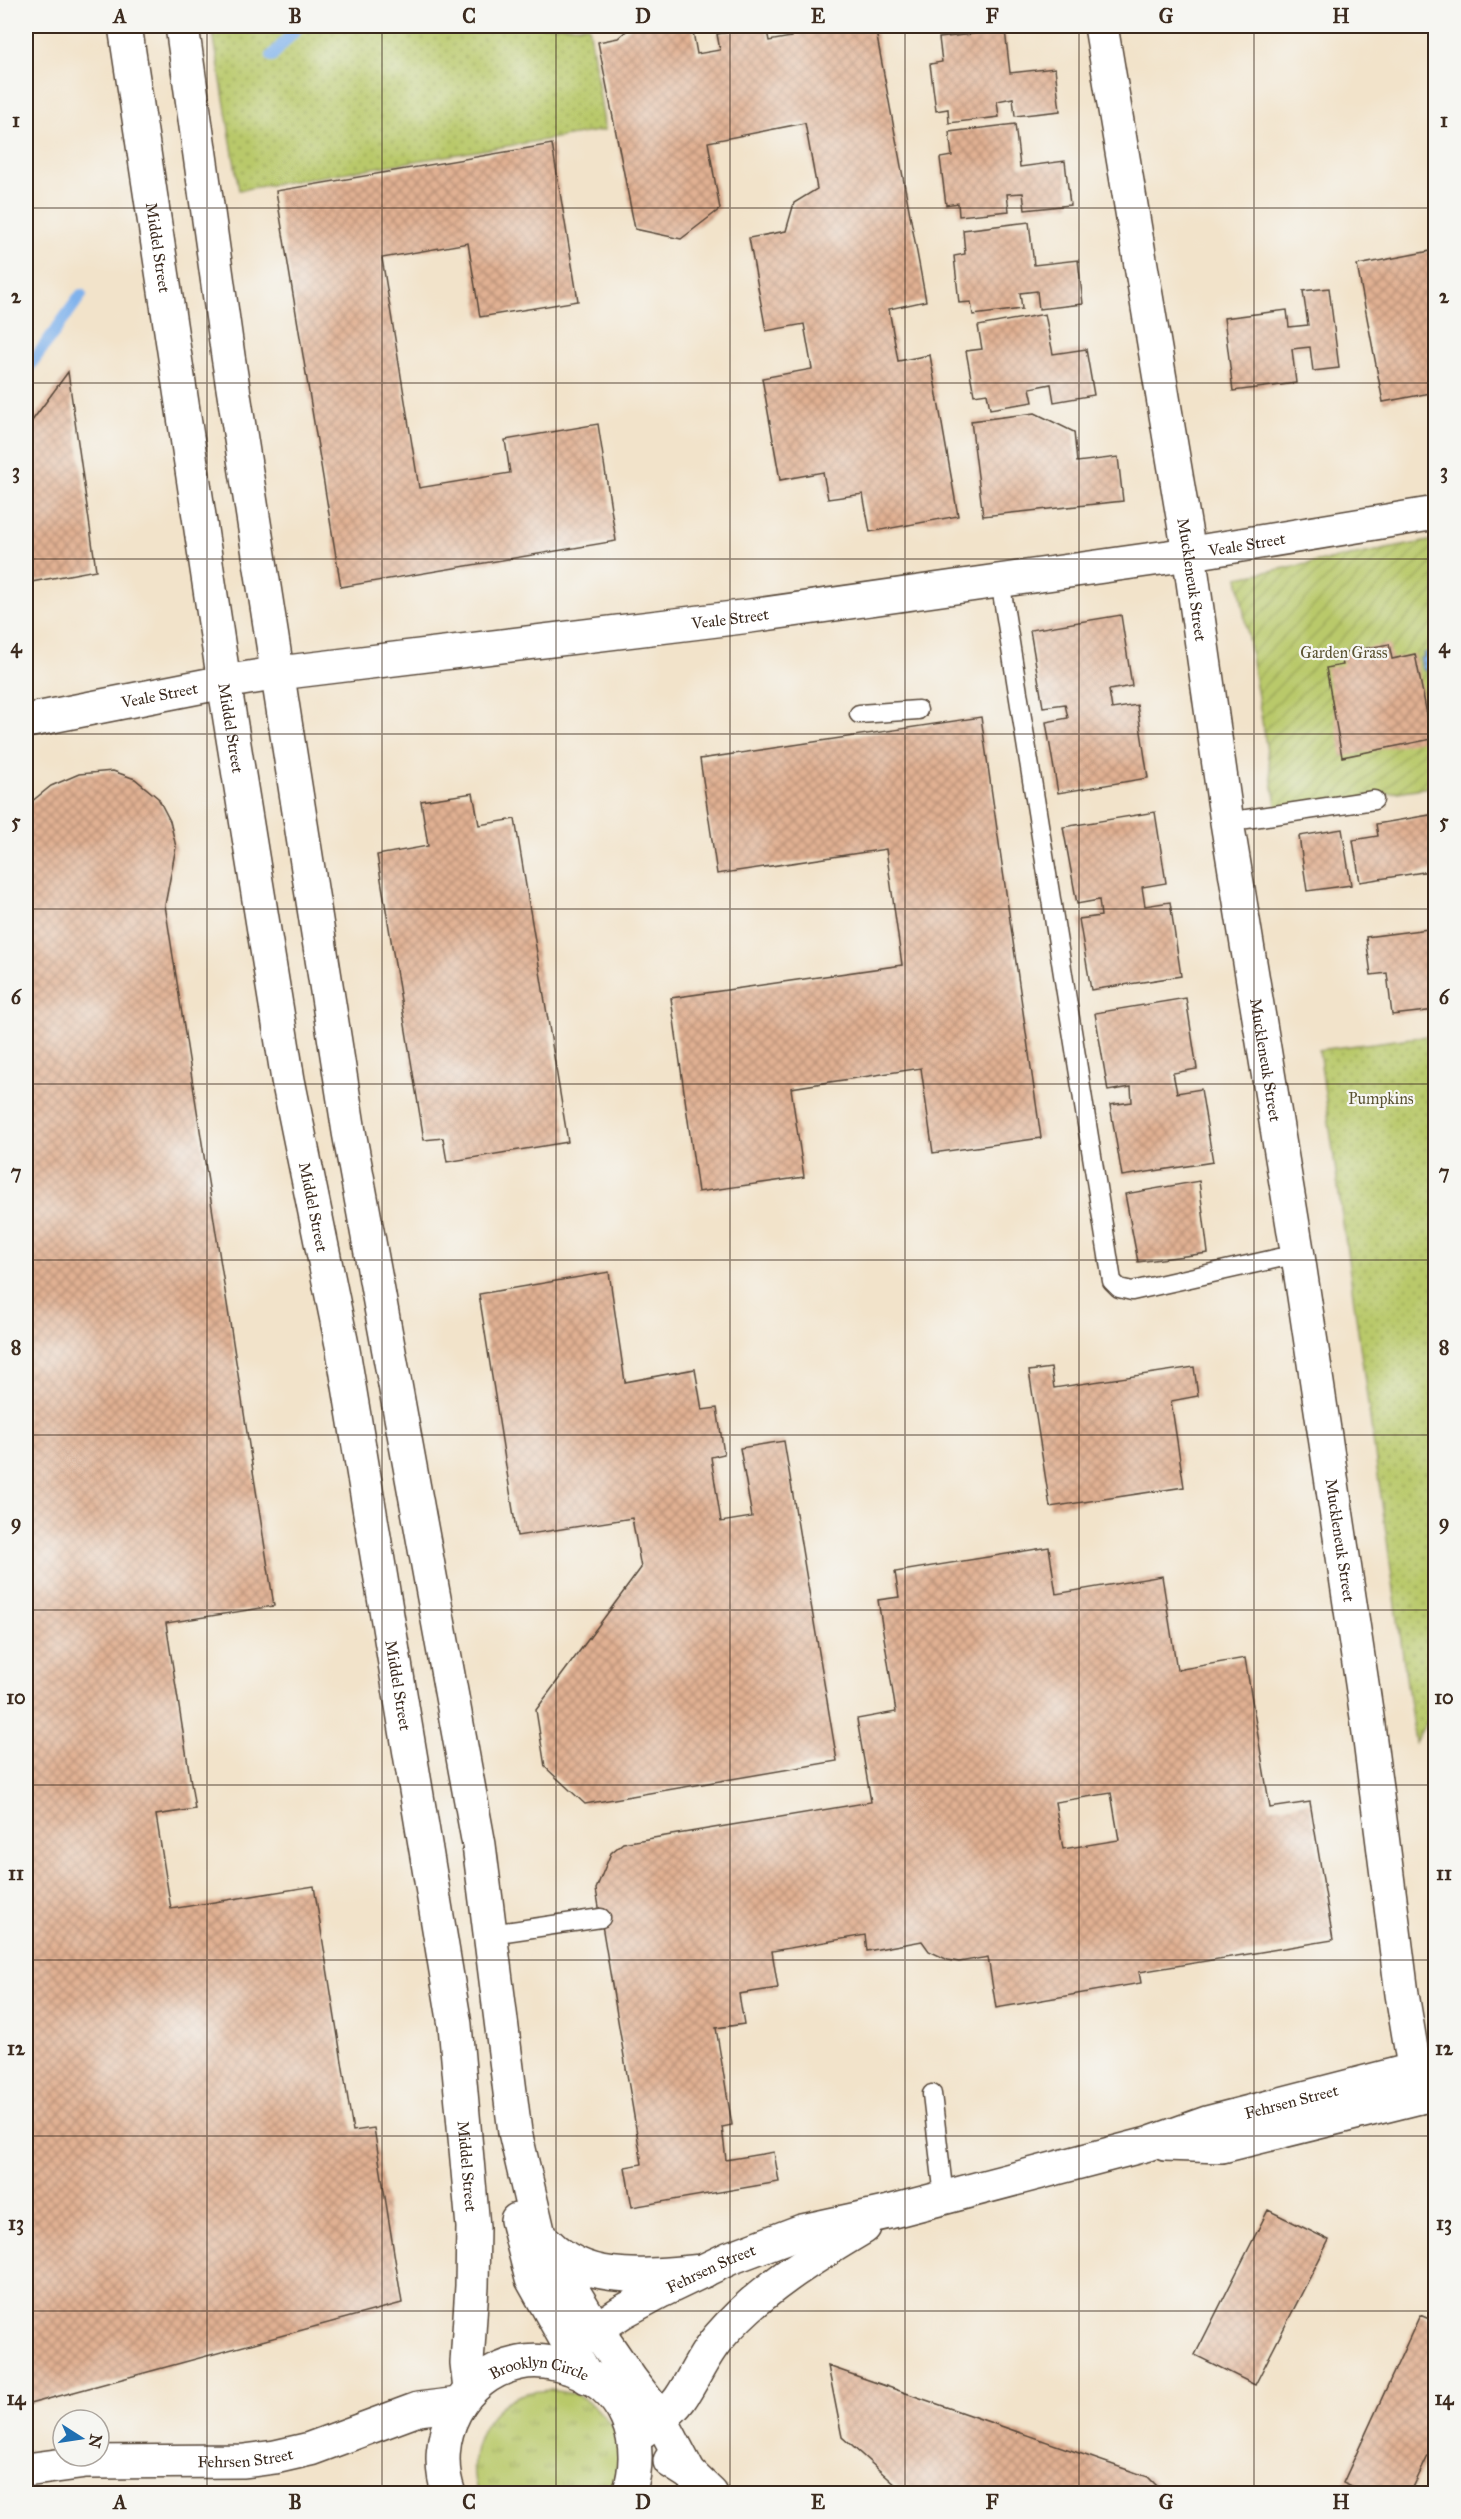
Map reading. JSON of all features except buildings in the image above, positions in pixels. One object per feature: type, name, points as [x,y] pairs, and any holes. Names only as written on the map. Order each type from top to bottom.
[{"type":"main road","name":"Middel Street","points":[[125,26],[224,681],[288,1080],[343,1350],[455,2025],[473,2227],[472,2286],[464,2397]]},
{"type":"main road","points":[[182,26],[228,356],[349,1132],[479,1845],[515,2132],[539,2235],[572,2346]]},
{"type":"main road","name":"Muckleneuk Street","points":[[1101,26],[1189,553],[1227,822],[1299,1256],[1368,1717],[1402,1994],[1426,2081]]},
{"type":"main road","name":"Veale Street","points":[[26,721],[224,681],[750,616],[1189,553],[1436,513]]},
{"type":"main road","name":"Fehrsen Street","points":[[572,2346],[632,2307],[729,2258],[802,2231],[889,2212],[1148,2144],[1207,2122],[1426,2081]]},
{"type":"main road","points":[[515,2132],[510,2169],[518,2222],[532,2279],[572,2346],[631,2380],[660,2418],[700,2483]]},
{"type":"main road","name":"Fehrsen Street","points":[[635,2445],[679,2401],[717,2338],[738,2317],[807,2260],[889,2212]]},
{"type":"main road","points":[[539,2235],[557,2254],[601,2273],[622,2276],[704,2271]]},
{"type":"main road","name":"Brooklyn Circle","points":[[449,2493],[444,2480],[442,2454],[447,2427],[464,2397],[493,2373],[572,2346],[577,2371],[604,2386],[618,2401],[627,2418],[635,2445],[635,2473],[629,2493]]},
{"type":"main road","name":"Fehrsen Street","points":[[26,2470],[86,2462],[244,2461],[275,2457],[310,2449],[418,2409],[464,2397]]},
{"type":"main road","points":[[635,2445],[666,2459],[700,2483]]},
{"type":"lane","points":[[1000,580],[1112,1281],[1119,1288],[1132,1291],[1279,1258],[1299,1256]]},
{"type":"lane","points":[[859,714],[918,710]]},
{"type":"lane","points":[[1227,822],[1374,800]]},
{"type":"lane","points":[[491,1934],[601,1918]]},
{"type":"lane","points":[[932,2094],[944,2197]]},
{"type":"green space","points":[[212,26],[589,26],[605,130],[239,190]]},
{"type":"green space","name":"Garden Grass","points":[[1435,540],[1435,786],[1277,811],[1238,577]]},
{"type":"green space","name":"Pumpkins","points":[[1435,1035],[1436,1705],[1415,1742],[1319,1050]]},
{"type":"green space","points":[[551,2390],[575,2394],[595,2407],[612,2425],[622,2449],[617,2493],[478,2494],[474,2479],[476,2447],[489,2419],[512,2399],[527,2393]]},
{"type":"water","points":[[1436,651],[1435,715],[1427,670],[1423,670],[1420,658],[1424,657],[1423,653]]},
{"type":"waterway","points":[[272,56],[299,26]]},
{"type":"waterway","points":[[26,371],[81,295]]}]
